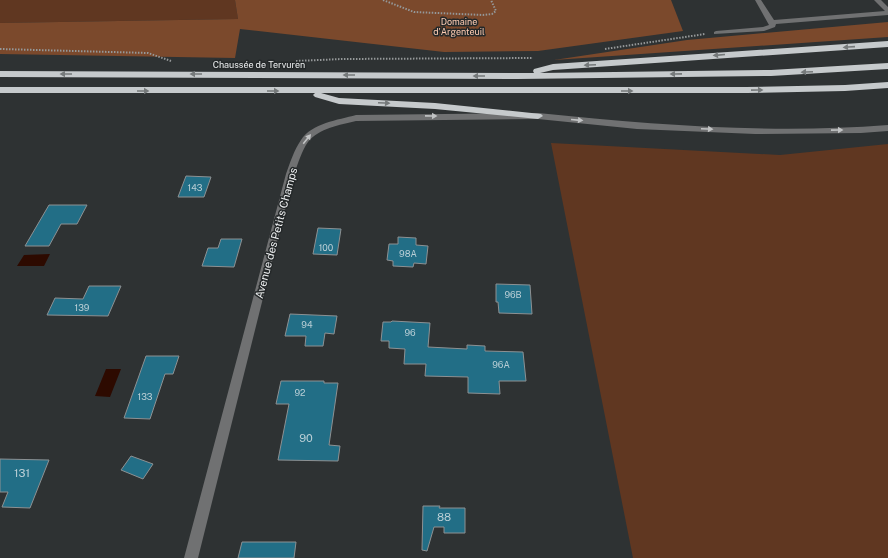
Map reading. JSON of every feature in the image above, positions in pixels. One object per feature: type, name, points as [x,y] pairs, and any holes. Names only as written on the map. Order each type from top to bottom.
[{"type":"highway","points":[[518,76],[553,67],[888,44]]},
{"type":"highway","points":[[518,76],[771,73],[888,66]]},
{"type":"highway","name":"Chaussée de Tervuren","points":[[0,74],[518,76]]},
{"type":"highway","points":[[0,90],[754,90],[845,88],[888,85]]},
{"type":"highway","points":[[305,91],[339,101],[435,106],[538,116]]},
{"type":"street","points":[[716,33],[764,29],[773,26],[758,0]]},
{"type":"street","points":[[877,0],[888,12]]},
{"type":"street","points":[[772,22],[888,12]]},
{"type":"street","name":"Avenue des Petits Champs","points":[[191,558],[290,174],[304,141],[315,130],[331,124],[356,118],[538,116],[637,126],[755,131],[861,130],[888,128]]},
{"type":"path","points":[[383,0],[414,12],[483,15],[492,14],[496,11],[491,0]]},
{"type":"path","points":[[600,50],[716,33]]},
{"type":"path","points":[[0,49],[148,53],[160,56],[177,64]]},
{"type":"path","points":[[294,61],[342,58],[535,58]]},
{"type":"shaded area","points":[[0,0],[235,0],[238,19],[0,23]]},
{"type":"shaded area","points":[[551,143],[780,155],[888,144],[888,558],[633,558]]},
{"type":"shaded area","points":[[50,254],[44,266],[17,266],[24,255]]},
{"type":"shaded area","points":[[106,369],[121,369],[110,397],[95,396]]},
{"type":"green space","name":"Domaine d'Argenteuil","points":[[235,0],[671,0],[683,31],[538,51],[444,52],[240,29],[235,58],[0,54],[0,23],[238,19]]},
{"type":"green space","points":[[888,22],[888,37],[554,60],[687,40]]},
{"type":"building","points":[[186,176],[211,177],[204,197],[178,197]]},
{"type":"building","points":[[49,205],[87,205],[77,224],[61,224],[49,246],[25,246]]},
{"type":"building","points":[[318,228],[341,229],[337,255],[313,254]]},
{"type":"building","points":[[398,237],[416,238],[416,245],[428,246],[426,264],[414,263],[413,267],[393,266],[393,261],[387,260],[389,244],[398,244]]},
{"type":"building","points":[[221,239],[242,239],[234,267],[202,266],[208,248],[218,248]]},
{"type":"building","points":[[496,284],[530,285],[532,314],[499,313],[498,302],[496,302]]},
{"type":"building","points":[[89,286],[121,286],[108,316],[47,315],[55,298],[83,299]]},
{"type":"building","points":[[290,314],[337,316],[334,334],[325,333],[323,346],[305,346],[306,336],[285,336]]},
{"type":"building","points":[[383,322],[430,323],[428,347],[467,349],[467,345],[485,346],[485,351],[523,352],[526,381],[499,381],[500,394],[468,393],[468,377],[425,376],[426,364],[404,364],[405,349],[389,348],[389,341],[381,341]]},
{"type":"building","points":[[146,356],[179,356],[173,374],[165,374],[150,419],[124,418]]},
{"type":"building","points":[[281,381],[324,381],[324,383],[338,383],[329,445],[340,446],[338,461],[278,460],[289,404],[276,404]]},
{"type":"building","points":[[131,456],[153,464],[143,479],[121,470]]},
{"type":"building","points":[[0,459],[49,460],[30,508],[2,507],[8,492],[0,492]]},
{"type":"building","points":[[423,506],[440,506],[439,508],[465,508],[465,533],[444,533],[444,527],[434,527],[427,551],[422,550]]},
{"type":"building","points":[[242,542],[296,542],[294,558],[238,558]]}]
